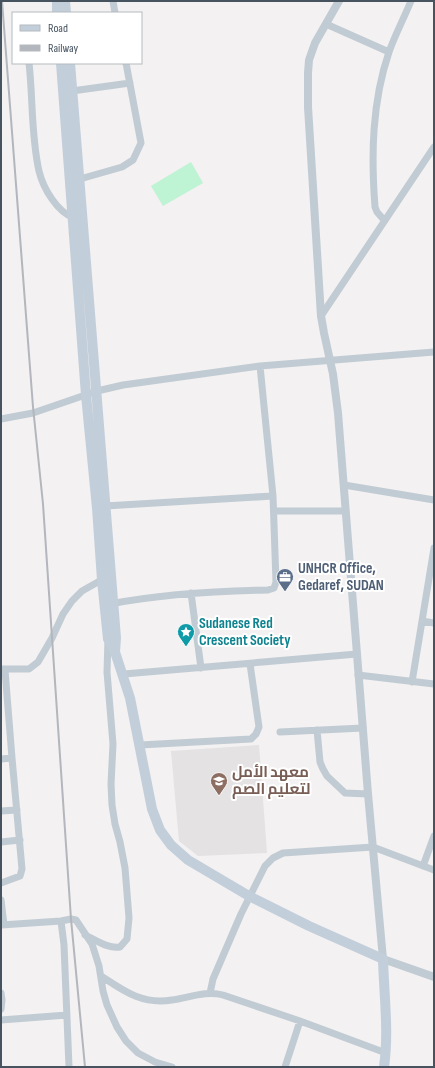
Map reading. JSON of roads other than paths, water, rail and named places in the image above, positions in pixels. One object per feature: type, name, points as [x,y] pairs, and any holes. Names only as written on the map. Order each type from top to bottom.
[{"type":"main road","points":[[57,1],[58,12]]},
{"type":"main road","points":[[65,1],[66,12]]},
{"type":"main road","points":[[61,64],[97,391],[105,506],[106,577]]},
{"type":"main road","points":[[70,64],[80,179],[78,219],[86,395],[106,577],[108,640],[115,652],[124,674],[140,745],[152,809],[160,830],[171,845],[188,860],[249,896],[309,926],[383,960],[386,1053],[384,1067]]},
{"type":"main road","points":[[108,605],[116,638],[115,652]]},
{"type":"street","points":[[113,1],[115,12]]},
{"type":"street","points":[[339,1],[315,43],[309,60],[308,107],[321,316],[331,361],[336,395],[358,654],[358,675],[383,960],[434,977]]},
{"type":"street","points":[[384,220],[375,207],[373,136],[379,91],[389,52],[411,1]]},
{"type":"street","points":[[326,24],[389,52]]},
{"type":"street","points":[[29,64],[35,150],[39,172],[54,202],[64,212],[78,219]]},
{"type":"street","points":[[80,179],[122,168],[133,160],[141,142],[126,64]]},
{"type":"street","points":[[72,91],[130,83]]},
{"type":"street","points":[[321,316],[384,220],[432,157],[434,147]]},
{"type":"street","points":[[1,419],[33,414],[97,391],[123,385],[260,366],[434,352]]},
{"type":"street","points":[[108,605],[153,597],[191,593],[268,590],[274,588],[276,582],[274,511],[260,366]]},
{"type":"street","points":[[344,485],[434,500]]},
{"type":"street","points":[[105,506],[273,496]]},
{"type":"street","points":[[274,511],[345,511]]},
{"type":"street","points":[[412,682],[434,548]]},
{"type":"street","points":[[1,883],[17,877],[22,873],[3,669],[29,669],[38,662],[52,638],[63,614],[72,601],[82,591],[106,577]]},
{"type":"street","points":[[191,593],[200,668]]},
{"type":"street","points":[[422,621],[434,622]]},
{"type":"street","points":[[85,935],[108,946],[114,948],[120,947],[127,939],[129,918],[125,868],[112,805],[111,784],[113,744],[107,672],[108,640]]},
{"type":"street","points":[[124,674],[358,654]]},
{"type":"street","points":[[140,745],[251,739],[256,734],[259,727],[250,664]]},
{"type":"street","points":[[358,675],[434,684]]},
{"type":"street","points":[[280,732],[363,728]]},
{"type":"street","points":[[317,730],[320,762],[326,776],[345,793],[368,794]]},
{"type":"street","points":[[1,759],[12,758]]},
{"type":"street","points":[[1,811],[17,810]]},
{"type":"street","points":[[423,866],[434,836]]},
{"type":"street","points":[[1,842],[20,840]]},
{"type":"street","points":[[210,993],[213,979],[249,896],[265,866],[273,858],[283,854],[374,847],[434,870]]},
{"type":"street","points":[[1,900],[2,925],[74,919],[80,924],[85,935],[92,944],[107,1005],[117,1027],[126,1041],[138,1053],[155,1062],[172,1067]]},
{"type":"street","points":[[61,921],[64,945],[69,1067]]},
{"type":"street","points":[[101,976],[127,993],[141,999],[155,1002],[210,993],[223,995],[300,1021],[386,1053]]},
{"type":"street","points":[[1,993],[1,1009]]},
{"type":"street","points":[[1,1020],[67,1015]]},
{"type":"street","points":[[285,1067],[300,1021]]},
{"type":"railway","points":[[2,1],[33,407],[43,504],[71,919],[85,1067]]},
{"type":"place","name":"UNHCR Office, Gedaref, SUDAN","points":[[285,592]]},
{"type":"place","name":"Sudanese Red Crescent Society","points":[[186,647]]},
{"type":"place","name":"معهد الأمل لتعليم الصم","points":[[219,796]]}]
